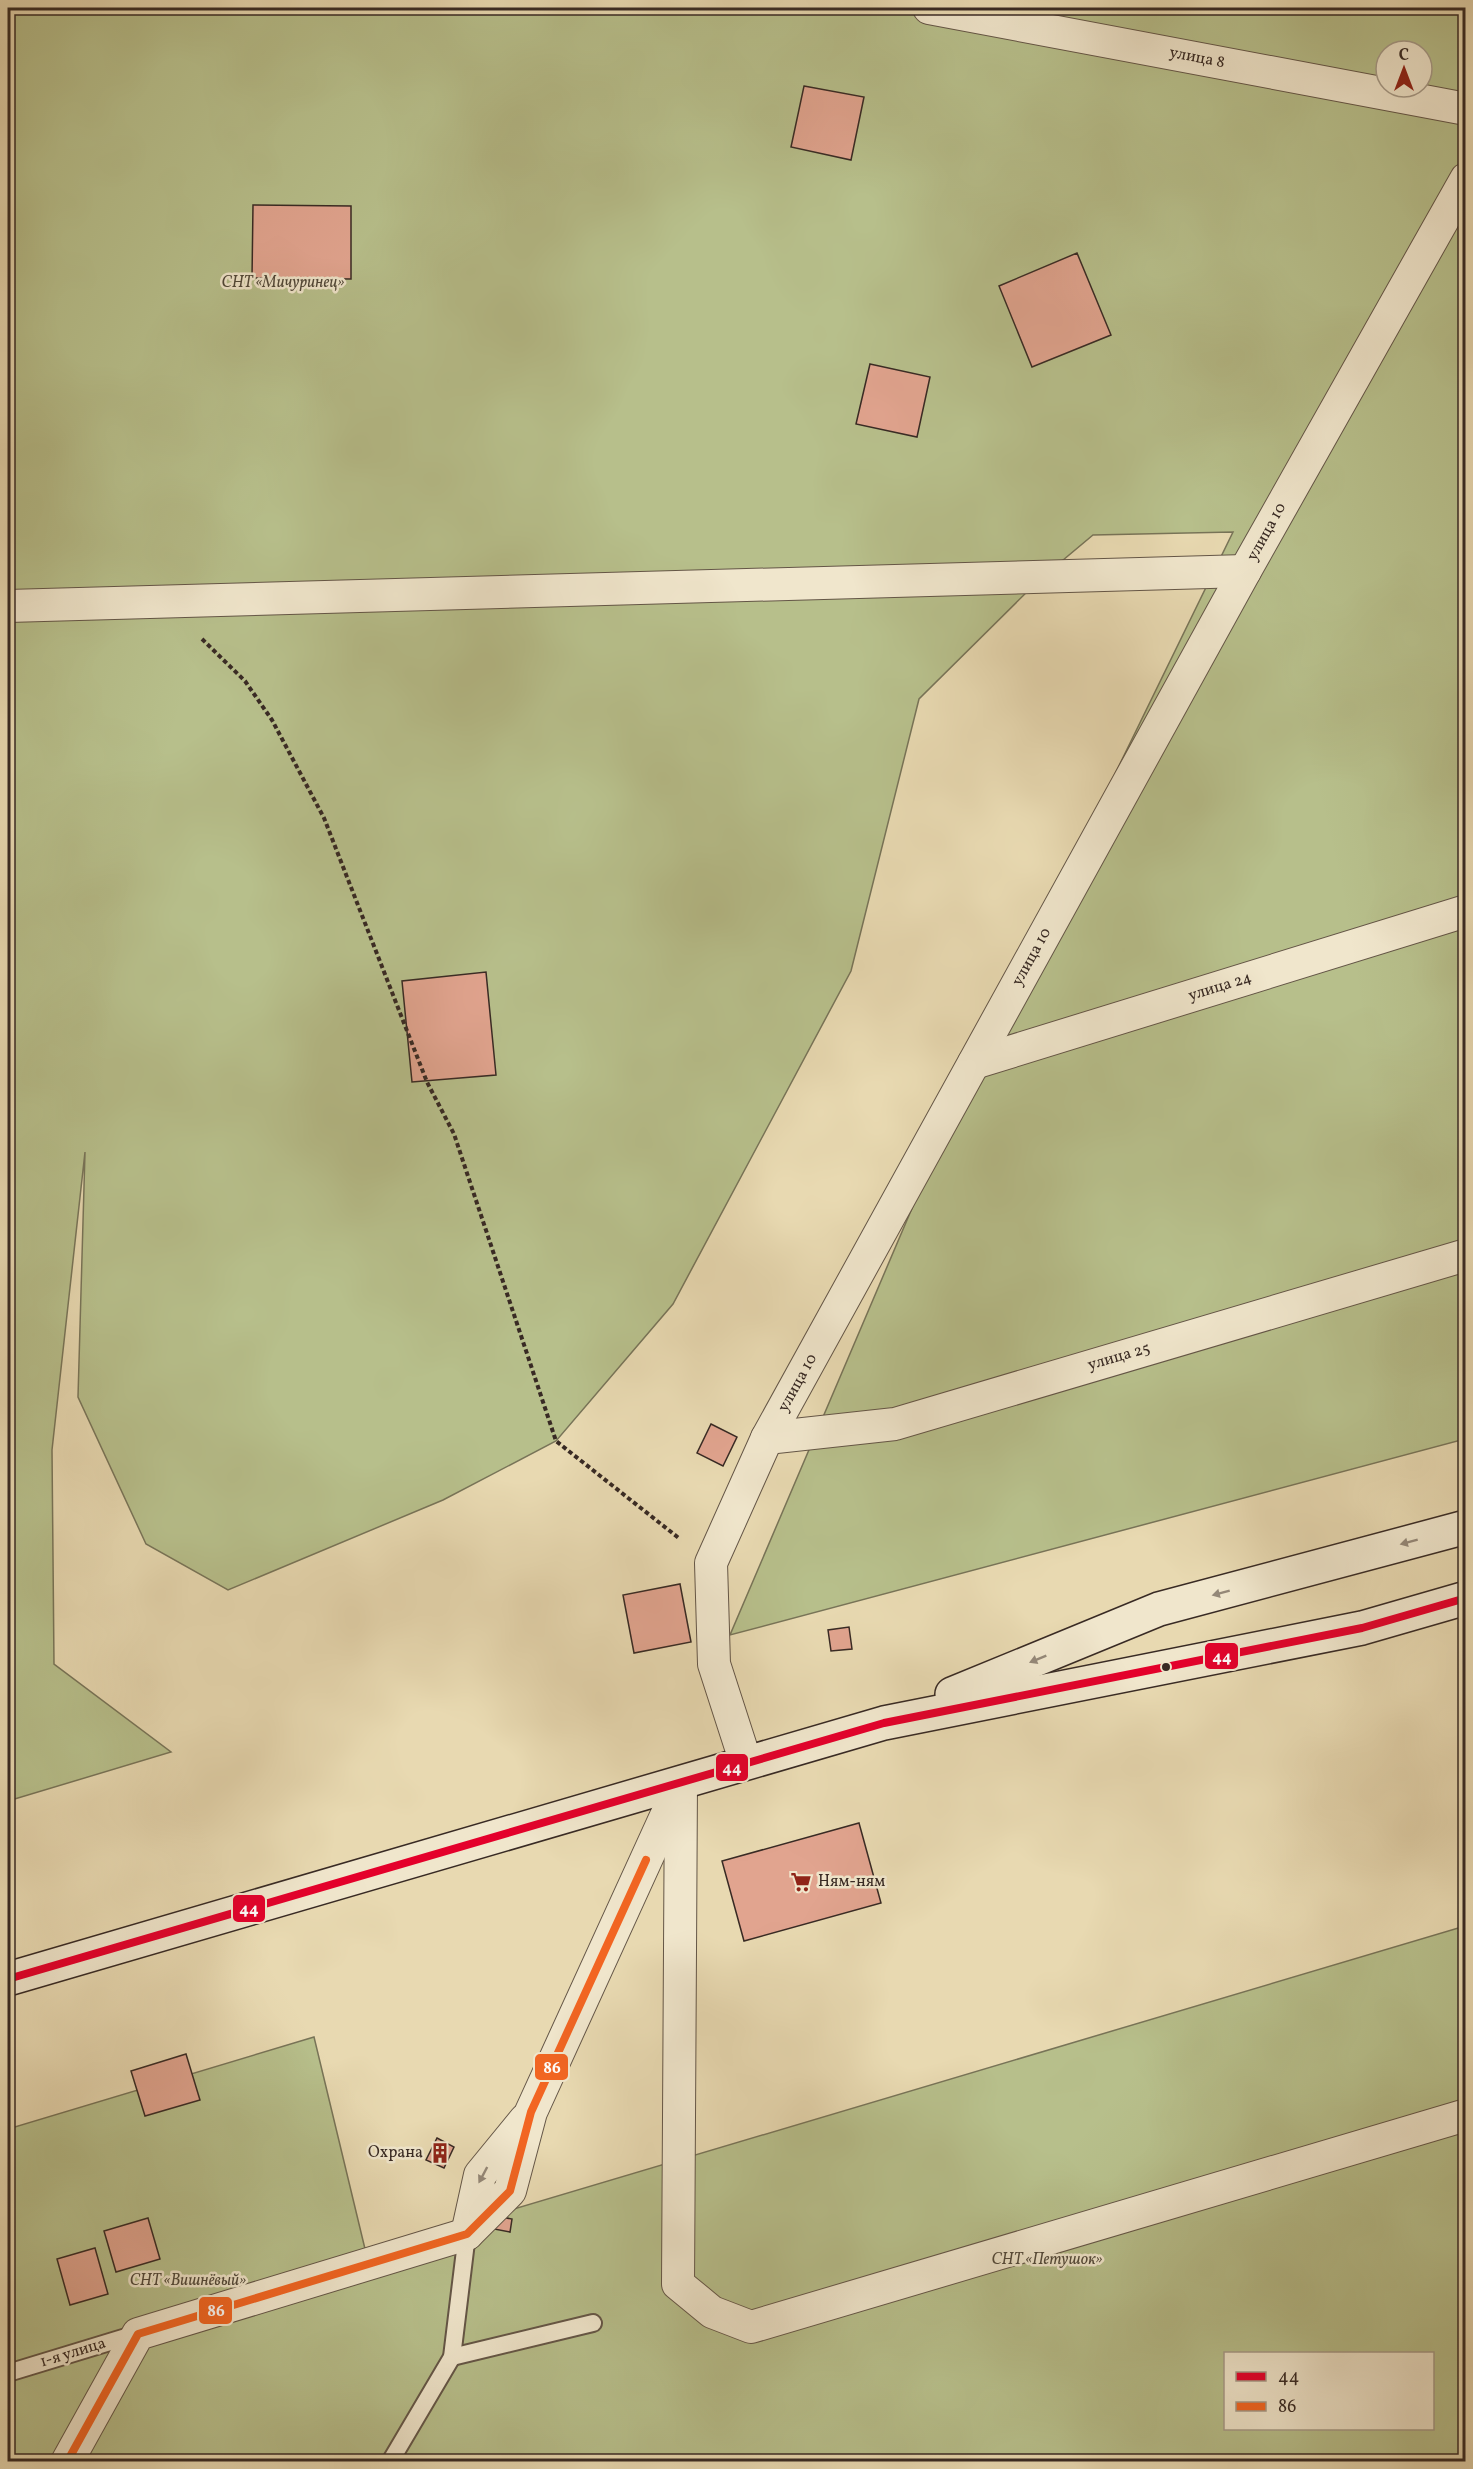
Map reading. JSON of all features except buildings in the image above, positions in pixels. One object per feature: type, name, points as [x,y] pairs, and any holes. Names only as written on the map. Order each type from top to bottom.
[{"type":"main road","points":[[884,1723],[1159,1609],[1466,1527]]},
{"type":"main road","points":[[8,1979],[884,1723],[1362,1628],[1466,1598]]},
{"type":"street","name":"улица 8","points":[[929,8],[1466,109]]},
{"type":"street","name":"улица 10","points":[[746,1763],[714,1664],[711,1563],[767,1438],[1245,571],[1466,179]]},
{"type":"street","points":[[8,606],[1245,571]]},
{"type":"street","name":"улица 24","points":[[974,1063],[1466,911]]},
{"type":"street","name":"улица 25","points":[[767,1438],[895,1424],[1466,1255]]},
{"type":"street","points":[[68,2462],[138,2334],[467,2234],[510,2191],[531,2112],[681,1783]]},
{"type":"street","points":[[681,1783],[678,2284],[712,2312],[751,2327],[1466,2115]]},
{"type":"lane","points":[[390,2462],[452,2357],[467,2234]]},
{"type":"lane","points":[[452,2357],[593,2323]]},
{"type":"lane","name":"1-я улица","points":[[8,2373],[138,2334]]},
{"type":"path","points":[[163,602],[245,681],[272,720],[324,818],[428,1082],[454,1134],[556,1441],[711,1563]]},
{"type":"green space","name":"СНТ «Мичуринец»","points":[[8,8],[1465,8],[1465,1439],[730,1635],[974,1063],[1233,532],[1093,535],[1038,581],[919,699],[851,971],[673,1304],[556,1441],[443,1500],[228,1590],[146,1544],[78,1397],[85,1152],[52,1450],[54,1664],[171,1752],[8,1801]]},
{"type":"green space","points":[[1465,1926],[1465,2461],[8,2462],[8,2129],[314,2037],[366,2253]]},
{"type":"transit line","name":"44","points":[[8,1979],[884,1723],[1362,1628],[1466,1598]]},
{"type":"transit line","name":"86","points":[[67,2462],[138,2334],[467,2234],[510,2191],[531,2112],[646,1860]]},
{"type":"place","name":"Ням-ням","points":[[801,1882]]},
{"type":"place","name":"Охрана","points":[[440,2153]]},
{"type":"park label","name":"СНТ «Петушок»","points":[[1047,2260]]},
{"type":"park label","name":"СНТ «Вишнёвый»","points":[[188,2281]]}]
